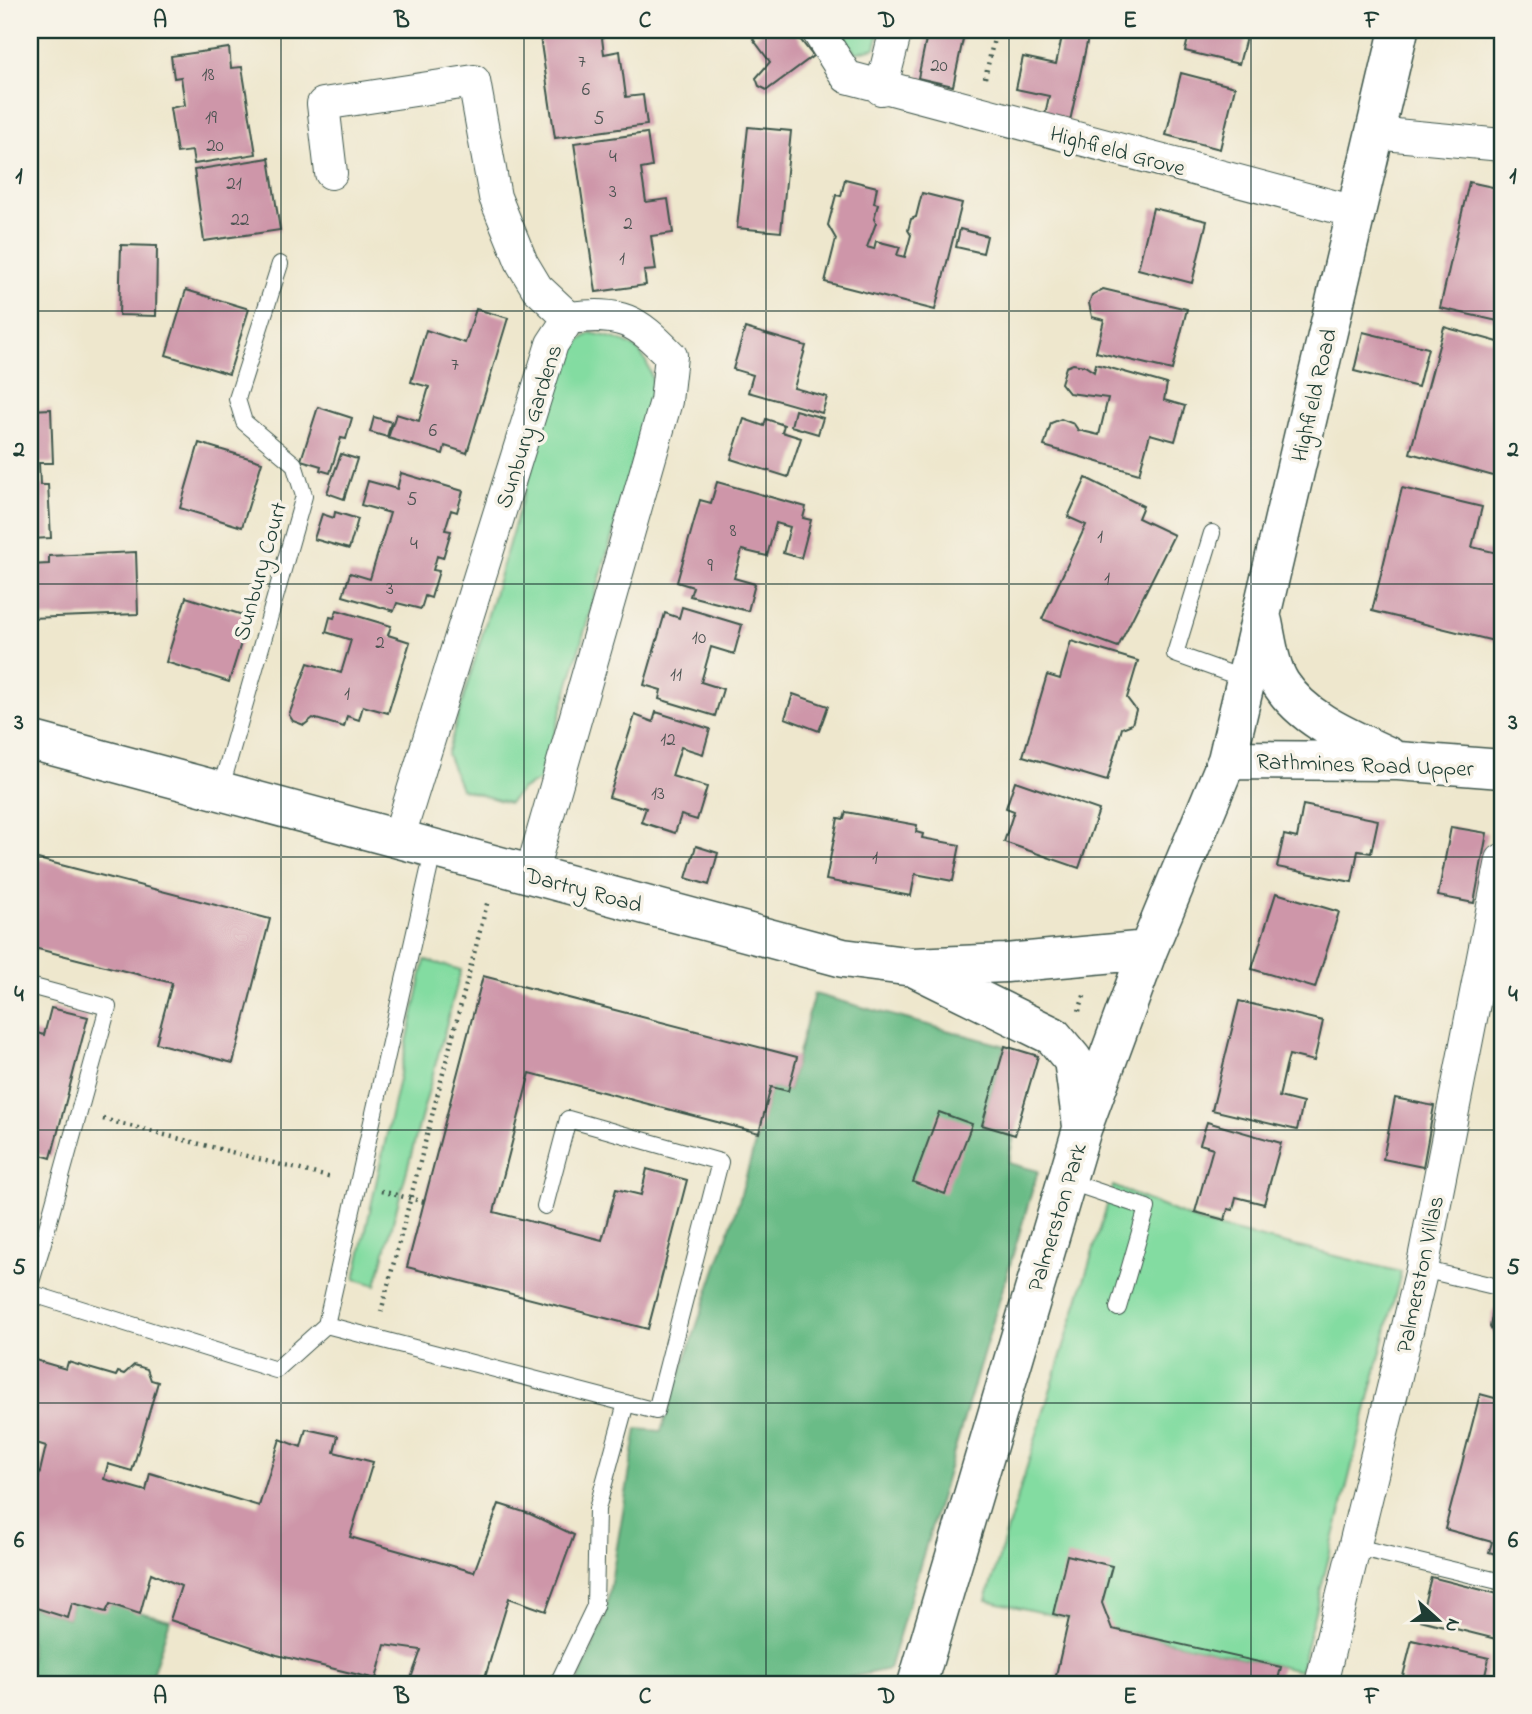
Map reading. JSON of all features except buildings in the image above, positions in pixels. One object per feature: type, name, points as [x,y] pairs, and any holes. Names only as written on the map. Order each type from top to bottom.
[{"type":"main road","name":"Highfield Road","points":[[1227,760],[1399,30]]},
{"type":"main road","points":[[1262,616],[1280,683],[1298,704],[1327,726],[1398,761]]},
{"type":"main road","name":"Dartry Road","points":[[30,740],[843,958],[914,967],[1006,963],[1148,950]]},
{"type":"main road","name":"Rathmines Road Upper","points":[[1227,760],[1398,761],[1502,769]]},
{"type":"main road","name":"Palmerston Park","points":[[917,1684],[1082,1129],[1148,950],[1227,760]]},
{"type":"main road","points":[[914,967],[1053,1036],[1073,1059],[1082,1129]]},
{"type":"street","name":"Highfield Grove","points":[[817,30],[848,77],[881,89],[1355,212]]},
{"type":"street","points":[[881,89],[895,30]]},
{"type":"street","points":[[331,173],[323,104],[474,80],[495,197],[522,263],[537,288],[569,318]]},
{"type":"street","points":[[1374,134],[1502,145]]},
{"type":"street","name":"Sunbury Gardens","points":[[416,844],[552,344],[569,318],[600,315],[642,326],[671,356],[666,401],[514,870]]},
{"type":"street","name":"Palmerston Villas","points":[[1321,1684],[1422,1269],[1502,860]]},
{"type":"lane","name":"Sunbury Court","points":[[220,791],[304,496],[294,464],[244,422],[237,399],[280,264]]},
{"type":"lane","points":[[1212,533],[1175,654],[1248,680]]},
{"type":"lane","points":[[30,1293],[276,1370],[326,1325],[357,1185],[416,844]]},
{"type":"lane","points":[[30,986],[108,1007],[79,1112],[36,1244],[30,1285]]},
{"type":"lane","points":[[326,1325],[656,1411],[720,1162],[568,1119],[545,1206]]},
{"type":"lane","points":[[1067,1181],[1147,1208],[1118,1308]]},
{"type":"lane","points":[[1422,1269],[1502,1288]]},
{"type":"lane","points":[[554,1684],[560,1679],[595,1606],[597,1509],[626,1403]]},
{"type":"lane","points":[[1356,1547],[1502,1582]]},
{"type":"path","points":[[977,113],[996,30]]},
{"type":"path","points":[[374,1337],[410,1198],[514,870]]},
{"type":"path","points":[[79,1112],[424,1202]]},
{"type":"green space","points":[[840,30],[880,30],[875,48],[855,53]]},
{"type":"green space","points":[[591,333],[617,339],[636,349],[648,366],[654,393],[541,780],[522,789],[509,803],[461,789],[447,754],[566,350]]},
{"type":"green space","points":[[425,960],[461,970],[376,1285],[355,1279]]},
{"type":"green space","points":[[814,994],[1005,1046],[982,1125],[1014,1135],[1008,1163],[1038,1171],[889,1669],[819,1684],[577,1684],[605,1617],[637,1429],[661,1431],[739,1201],[771,1087],[788,1091]]},
{"type":"green space","points":[[1113,1186],[1205,1224],[1401,1272],[1300,1671],[986,1600]]},
{"type":"green space","points":[[72,1603],[110,1604],[170,1620],[149,1684],[30,1684],[30,1606],[68,1618]]}]
